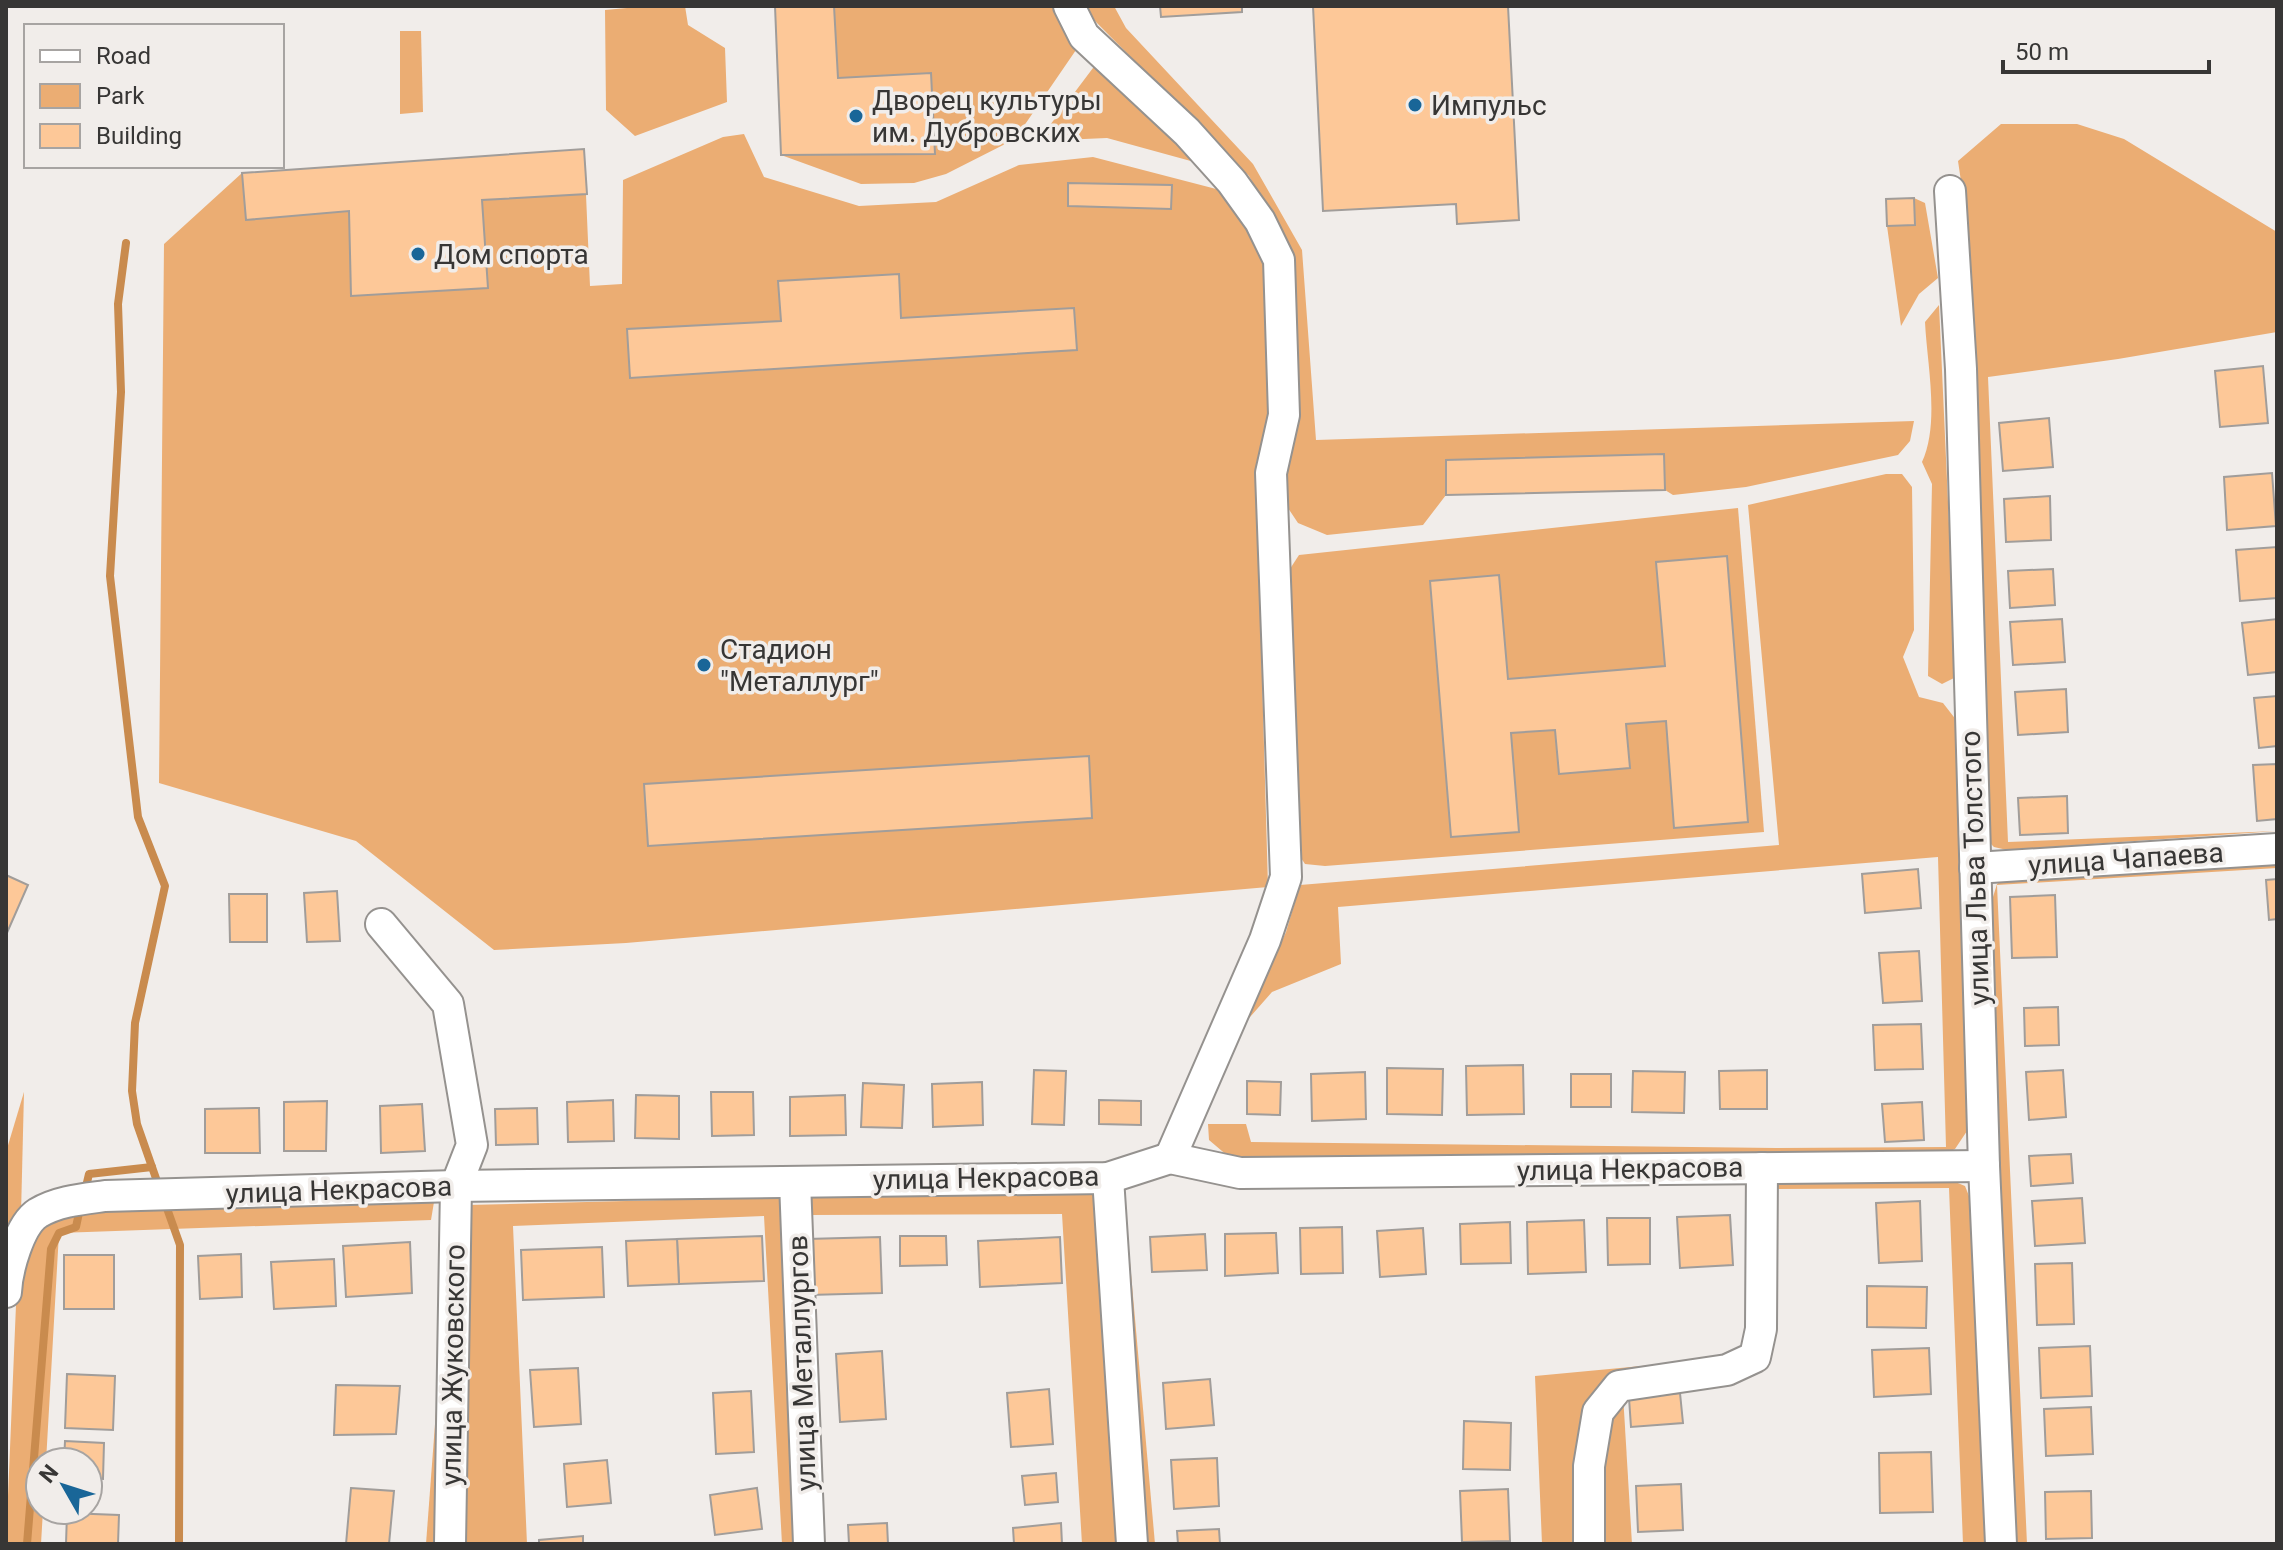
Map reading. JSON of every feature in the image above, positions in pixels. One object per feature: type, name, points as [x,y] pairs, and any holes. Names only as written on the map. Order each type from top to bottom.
[{"type":"street","points":[[1069,6],[1084,36],[1187,132],[1232,182],[1260,221],[1279,260],[1284,415],[1271,473],[1286,877],[1265,940],[1170,1158]]},
{"type":"street","name":"улица Льва Толстого","points":[[1950,191],[1961,369],[1984,1166],[2001,1544]]},
{"type":"street","name":"улица Чапаева","points":[[1975,868],[2277,849]]},
{"type":"street","points":[[381,924],[448,1004],[472,1145],[456,1186]]},
{"type":"street","name":"улица Некрасова","points":[[6,1292],[17,1244],[36,1214],[68,1201],[105,1196],[456,1186],[1108,1178],[1170,1158],[1240,1173],[1984,1166]]},
{"type":"street","points":[[1589,1544],[1589,1466],[1598,1412],[1619,1386],[1727,1370],[1755,1357],[1761,1329],[1762,1168]]},
{"type":"street","points":[[1108,1178],[1132,1544]]},
{"type":"street","name":"улица Металлургов","points":[[795,1182],[809,1544]]},
{"type":"street","name":"улица Жуковского","points":[[450,1544],[456,1186]]},
{"type":"green space","points":[[685,6],[688,25],[725,48],[727,102],[635,136],[606,110],[605,10]]},
{"type":"green space","points":[[834,6],[1054,6],[1076,50],[1015,139],[946,174],[914,183],[861,184],[781,155],[935,153],[931,73],[838,78]]},
{"type":"green space","points":[[1087,6],[1114,6],[1126,28],[1253,164],[1302,250],[1316,440],[1914,421],[1910,441],[1898,455],[1746,487],[1673,495],[1665,490],[1664,454],[1446,460],[1446,495],[1423,525],[1327,535],[1298,523],[1286,505],[1291,252],[1249,176],[1095,21]]},
{"type":"green space","points":[[400,31],[421,31],[423,112],[400,114]]},
{"type":"green space","points":[[1096,64],[1198,163],[1107,138],[1038,141]]},
{"type":"green space","points":[[2001,124],[2077,124],[2124,139],[2277,232],[2277,332],[1988,377],[2008,842],[2277,831],[2007,850],[1994,847],[1985,838],[1965,208],[1958,161]]},
{"type":"green space","name":"Стадион \"Металлург\"","points":[[744,134],[764,177],[859,206],[936,202],[1019,165],[1093,157],[1220,190],[1248,228],[1266,270],[1270,411],[1256,464],[1268,887],[626,943],[494,950],[356,841],[159,783],[164,244],[242,173],[584,149],[590,286],[622,284],[623,180],[723,137]]},
{"type":"green space","points":[[1914,198],[1925,203],[1938,278],[1919,294],[1901,326],[1887,226],[1915,225]]},
{"type":"green space","points":[[1939,305],[1956,677],[1942,684],[1928,676],[1932,484],[1922,462],[1931,412],[1925,322]]},
{"type":"green space","points":[[1886,474],[1902,474],[1912,487],[1914,630],[1903,657],[1919,697],[1943,703],[1957,721],[1967,1131],[1955,1149],[1942,1155],[1263,1162],[1229,1157],[1209,1140],[1208,1124],[1246,1124],[1251,1142],[1946,1147],[1938,857],[1338,907],[1341,964],[1272,992],[1243,1025],[1286,932],[1300,885],[1779,845],[1748,505]]},
{"type":"green space","points":[[1738,508],[1764,832],[1325,866],[1305,864],[1295,849],[1286,575],[1299,555]]},
{"type":"green space","points":[[2277,861],[2277,868],[1997,885],[2027,1544],[2014,1544],[1996,1166],[1989,910],[1997,884],[2008,876]]},
{"type":"green space","points":[[24,1092],[21,1214],[6,1244],[6,1152]]},
{"type":"green space","points":[[1777,1179],[1948,1179],[1965,1186],[1975,1211],[1991,1544],[1963,1544],[1949,1188],[1777,1189]]},
{"type":"green space","points":[[1098,1192],[1120,1544],[1082,1544],[1062,1214],[807,1215],[805,1198]]},
{"type":"green space","points":[[781,1197],[794,1544],[782,1544],[764,1216],[513,1226],[527,1544],[465,1544],[468,1205]]},
{"type":"green space","points":[[434,1202],[431,1220],[59,1233],[47,1446],[24,1446],[24,1526],[42,1526],[41,1544],[6,1544],[17,1281],[28,1247],[46,1222],[72,1212]]},
{"type":"green space","points":[[1125,1206],[1155,1544],[1143,1544]]},
{"type":"green space","points":[[1737,1357],[1615,1378],[1576,1544],[1542,1544],[1535,1376]]},
{"type":"green space","points":[[440,1358],[435,1544],[426,1544]]},
{"type":"green space","points":[[1623,1394],[1632,1544],[1601,1544],[1604,1421]]},
{"type":"building","name":"Дворец культуры им. Дубровских","points":[[775,6],[834,6],[838,78],[931,73],[935,154],[781,155]]},
{"type":"building","points":[[1160,6],[1242,6],[1242,12],[1161,17]]},
{"type":"building","name":"Импульс","points":[[1313,6],[1508,6],[1519,220],[1457,224],[1456,204],[1323,211]]},
{"type":"building","name":"Дом спорта","points":[[584,149],[587,194],[482,200],[488,288],[351,296],[349,211],[246,220],[242,173]]},
{"type":"building","points":[[1068,183],[1172,185],[1171,209],[1068,206]]},
{"type":"building","points":[[1914,198],[1915,225],[1887,226],[1886,199]]},
{"type":"building","points":[[899,274],[901,318],[1074,308],[1077,350],[630,378],[627,329],[781,321],[778,281]]},
{"type":"building","points":[[2263,366],[2268,423],[2220,427],[2215,371]]},
{"type":"building","points":[[2049,418],[2053,467],[2003,471],[1999,423]]},
{"type":"building","points":[[1664,454],[1665,490],[1446,495],[1446,460]]},
{"type":"building","points":[[2272,473],[2276,526],[2227,530],[2224,477]]},
{"type":"building","points":[[2050,496],[2051,540],[2006,542],[2004,499]]},
{"type":"building","points":[[2277,547],[2277,598],[2240,601],[2236,550]]},
{"type":"building","points":[[1727,556],[1748,822],[1674,828],[1666,721],[1626,724],[1630,768],[1559,774],[1555,730],[1511,733],[1519,832],[1451,837],[1430,581],[1499,575],[1508,679],[1665,666],[1656,562]]},
{"type":"building","points":[[2053,569],[2055,605],[2010,608],[2008,571]]},
{"type":"building","points":[[2062,619],[2065,662],[2013,665],[2010,622]]},
{"type":"building","points":[[2277,619],[2277,672],[2248,675],[2242,623]]},
{"type":"building","points":[[2066,689],[2068,732],[2018,735],[2015,692]]},
{"type":"building","points":[[2277,696],[2277,746],[2259,748],[2254,698]]},
{"type":"building","points":[[1089,756],[1092,818],[648,846],[644,784]]},
{"type":"building","points":[[2277,764],[2277,819],[2257,821],[2253,765]]},
{"type":"building","points":[[2067,796],[2068,833],[2020,835],[2018,798]]},
{"type":"building","points":[[1918,869],[1921,908],[1865,913],[1862,874]]},
{"type":"building","points":[[6,875],[28,885],[6,935]]},
{"type":"building","points":[[2277,879],[2277,919],[2269,920],[2266,880]]},
{"type":"building","points":[[337,891],[340,941],[307,942],[304,893]]},
{"type":"building","points":[[229,894],[267,894],[267,942],[230,942]]},
{"type":"building","points":[[2055,895],[2057,957],[2012,958],[2010,897]]},
{"type":"building","points":[[1919,951],[1922,1001],[1883,1003],[1879,953]]},
{"type":"building","points":[[2058,1007],[2059,1045],[2025,1046],[2024,1008]]},
{"type":"building","points":[[1921,1024],[1923,1069],[1875,1070],[1873,1025]]},
{"type":"building","points":[[1523,1065],[1524,1114],[1467,1115],[1466,1066]]},
{"type":"building","points":[[1387,1068],[1443,1069],[1442,1115],[1387,1114]]},
{"type":"building","points":[[1034,1070],[1066,1071],[1064,1125],[1032,1124]]},
{"type":"building","points":[[1767,1070],[1767,1109],[1720,1109],[1719,1071]]},
{"type":"building","points":[[2063,1070],[2066,1117],[2029,1120],[2026,1072]]},
{"type":"building","points":[[1633,1071],[1685,1072],[1684,1113],[1632,1112]]},
{"type":"building","points":[[1365,1072],[1366,1119],[1312,1121],[1311,1074]]},
{"type":"building","points":[[1571,1074],[1611,1074],[1611,1107],[1571,1107]]},
{"type":"building","points":[[1247,1081],[1281,1082],[1280,1115],[1247,1114]]},
{"type":"building","points":[[982,1082],[983,1125],[933,1127],[932,1084]]},
{"type":"building","points":[[863,1083],[904,1085],[902,1128],[861,1127]]},
{"type":"building","points":[[711,1092],[753,1092],[754,1135],[712,1136]]},
{"type":"building","points":[[636,1095],[679,1096],[679,1139],[635,1138]]},
{"type":"building","points":[[845,1095],[846,1135],[790,1136],[790,1097]]},
{"type":"building","points":[[613,1100],[614,1141],[568,1142],[567,1102]]},
{"type":"building","points":[[1099,1100],[1141,1101],[1141,1125],[1099,1124]]},
{"type":"building","points":[[327,1101],[326,1151],[284,1151],[284,1102]]},
{"type":"building","points":[[1922,1102],[1924,1140],[1885,1142],[1882,1104]]},
{"type":"building","points":[[422,1104],[425,1151],[381,1153],[380,1106]]},
{"type":"building","points":[[259,1108],[260,1153],[205,1153],[205,1109]]},
{"type":"building","points":[[537,1108],[538,1144],[496,1145],[495,1109]]},
{"type":"building","points":[[2071,1154],[2073,1183],[2031,1186],[2029,1156]]},
{"type":"building","points":[[2082,1198],[2085,1243],[2035,1246],[2032,1201]]},
{"type":"building","points":[[1920,1201],[1922,1261],[1879,1263],[1876,1203]]},
{"type":"building","points":[[1730,1215],[1733,1265],[1680,1268],[1677,1217]]},
{"type":"building","points":[[1607,1218],[1650,1218],[1650,1264],[1608,1265]]},
{"type":"building","points":[[1584,1220],[1586,1272],[1528,1274],[1527,1222]]},
{"type":"building","points":[[1510,1222],[1511,1263],[1461,1264],[1460,1224]]},
{"type":"building","points":[[1342,1227],[1343,1273],[1301,1274],[1300,1228]]},
{"type":"building","points":[[1423,1228],[1426,1274],[1380,1277],[1377,1231]]},
{"type":"building","points":[[1276,1233],[1278,1273],[1225,1276],[1225,1234]]},
{"type":"building","points":[[1205,1234],[1207,1270],[1152,1272],[1150,1237]]},
{"type":"building","points":[[762,1236],[764,1281],[679,1284],[677,1239]]},
{"type":"building","points":[[900,1236],[946,1236],[947,1265],[900,1266]]},
{"type":"building","points":[[880,1237],[882,1293],[809,1295],[807,1239]]},
{"type":"building","points":[[1060,1237],[1062,1283],[980,1287],[978,1241]]},
{"type":"building","points":[[677,1239],[679,1284],[628,1286],[626,1241]]},
{"type":"building","points":[[410,1242],[412,1293],[346,1297],[343,1246]]},
{"type":"building","points":[[602,1247],[604,1297],[523,1300],[521,1250]]},
{"type":"building","points":[[241,1254],[242,1297],[200,1299],[198,1256]]},
{"type":"building","points":[[64,1255],[114,1255],[114,1309],[64,1309]]},
{"type":"building","points":[[334,1259],[336,1306],[274,1309],[271,1262]]},
{"type":"building","points":[[2072,1263],[2074,1324],[2037,1325],[2035,1264]]},
{"type":"building","points":[[1867,1286],[1927,1287],[1926,1328],[1867,1327]]},
{"type":"building","points":[[2090,1346],[2092,1396],[2041,1398],[2039,1348]]},
{"type":"building","points":[[1929,1348],[1931,1394],[1874,1397],[1872,1350]]},
{"type":"building","points":[[882,1351],[886,1419],[840,1422],[836,1354]]},
{"type":"building","points":[[578,1368],[581,1424],[534,1427],[530,1370]]},
{"type":"building","points":[[67,1374],[115,1376],[113,1430],[65,1428]]},
{"type":"building","points":[[1210,1379],[1214,1425],[1166,1429],[1163,1383]]},
{"type":"building","points":[[336,1385],[400,1386],[396,1434],[334,1435]]},
{"type":"building","points":[[1049,1389],[1053,1444],[1011,1447],[1007,1393]]},
{"type":"building","points":[[751,1391],[754,1452],[716,1454],[713,1393]]},
{"type":"building","points":[[1680,1393],[1683,1423],[1631,1427],[1629,1398]]},
{"type":"building","points":[[2091,1407],[2093,1454],[2046,1456],[2044,1409]]},
{"type":"building","points":[[1464,1421],[1511,1423],[1510,1470],[1463,1469]]},
{"type":"building","points":[[65,1441],[104,1443],[104,1446],[65,1446]]},
{"type":"building","points":[[1931,1452],[1933,1512],[1880,1513],[1879,1453]]},
{"type":"building","points":[[1217,1458],[1219,1506],[1174,1509],[1171,1460]]},
{"type":"building","points":[[607,1460],[611,1503],[567,1507],[564,1464]]},
{"type":"building","points":[[1056,1473],[1058,1502],[1025,1505],[1022,1476]]},
{"type":"building","points":[[1681,1484],[1683,1530],[1638,1532],[1636,1486]]},
{"type":"building","points":[[351,1488],[394,1491],[389,1544],[346,1544]]},
{"type":"building","points":[[757,1488],[762,1529],[715,1535],[710,1495]]},
{"type":"building","points":[[1508,1489],[1510,1541],[1462,1542],[1460,1491]]},
{"type":"building","points":[[2091,1491],[2092,1538],[2046,1539],[2045,1492]]},
{"type":"building","points":[[104,1514],[119,1515],[118,1544],[66,1544],[67,1526],[104,1526]]},
{"type":"building","points":[[887,1523],[888,1544],[849,1544],[848,1525]]},
{"type":"building","points":[[1061,1523],[1062,1544],[1014,1544],[1013,1528]]},
{"type":"building","points":[[1219,1529],[1220,1544],[1178,1544],[1177,1531]]},
{"type":"building","points":[[583,1536],[583,1544],[539,1544],[539,1540]]},
{"type":"waterway","points":[[126,243],[118,304],[121,392],[110,576],[138,817],[165,886],[135,1023],[132,1091],[137,1124],[159,1187]]},
{"type":"waterway","points":[[85,1191],[89,1174],[152,1167]]},
{"type":"waterway","points":[[164,1200],[180,1245],[179,1544]]},
{"type":"waterway","points":[[27,1544],[51,1249],[59,1233],[76,1227],[80,1208]]},
{"type":"place","name":"Импульс","points":[[1415,105]]},
{"type":"place","name":"Дворец культуры им. Дубровских","points":[[856,116]]},
{"type":"place","name":"Дом спорта","points":[[418,254]]},
{"type":"place","name":"Стадион \"Металлург\"","points":[[704,665]]}]
